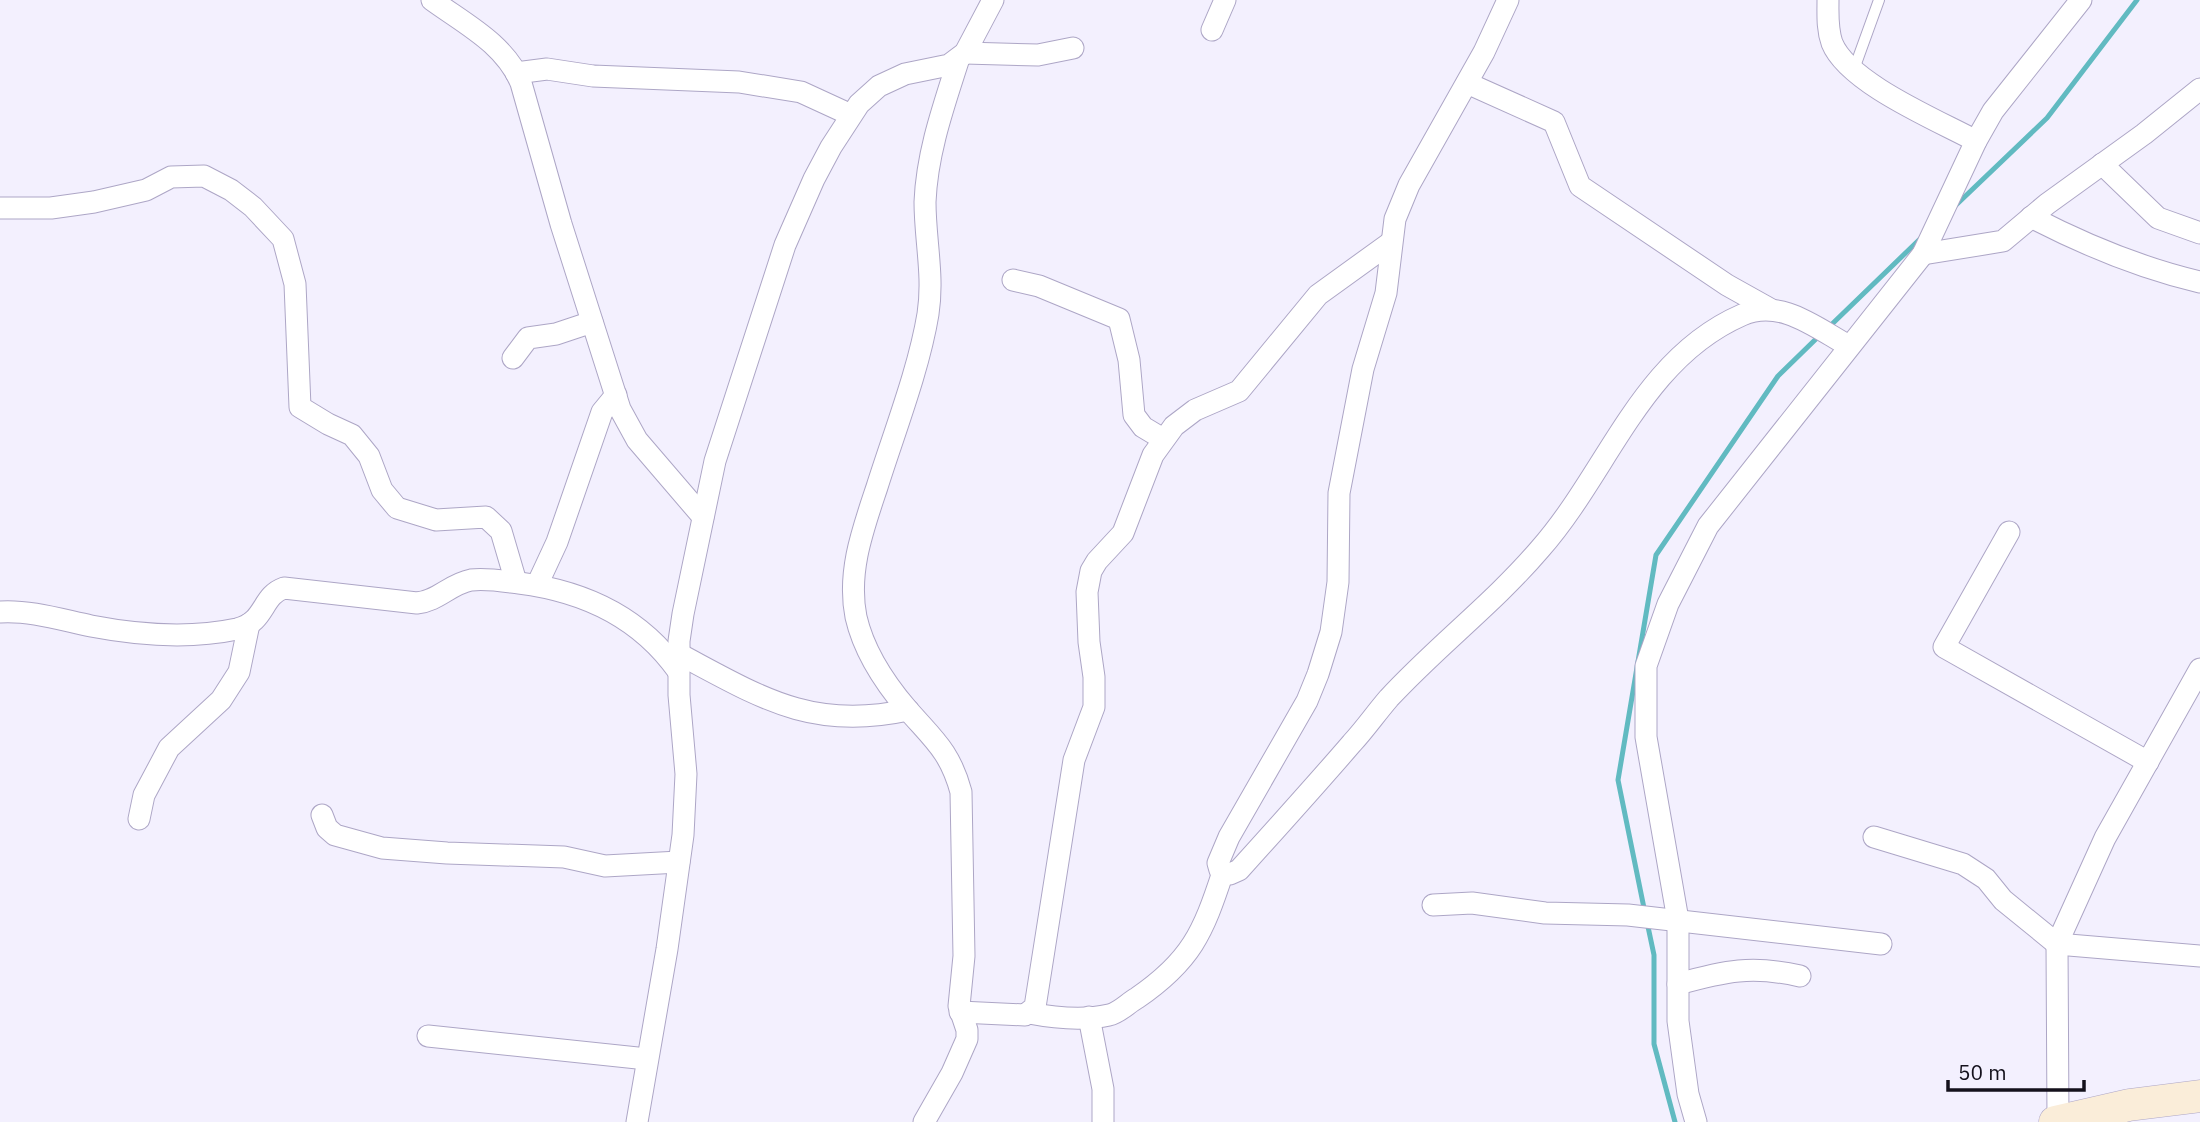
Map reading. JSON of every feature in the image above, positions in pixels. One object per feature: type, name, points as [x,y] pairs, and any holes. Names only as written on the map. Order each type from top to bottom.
[{"type":"street","points":[[432,0],[496,47],[516,73],[592,322],[626,423],[636,440],[703,517]]},
{"type":"street","points":[[924,1122],[966,1043],[967,1030],[960,1012],[959,996],[964,956],[961,792],[944,751],[891,689],[866,648],[855,613],[854,577],[866,520],[906,395],[928,314],[930,274],[926,185],[936,131],[962,56],[993,0]]},
{"type":"street","points":[[1212,30],[1225,0]]},
{"type":"street","points":[[960,1012],[1022,1015],[1029,1013],[1057,1018],[1112,1015],[1144,993],[1187,956],[1207,921],[1223,873],[1218,863],[1228,837],[1307,701],[1331,632],[1338,582],[1339,493],[1363,369],[1386,293],[1391,243],[1401,202],[1485,52],[1508,0]]},
{"type":"street","points":[[1828,0],[1828,30],[1831,41],[1840,58],[1853,72],[1873,86],[1976,141]]},
{"type":"street","points":[[1696,1122],[1688,1094],[1678,1021],[1678,920],[1646,737],[1646,666],[1668,604],[1709,526],[1923,254],[1993,110],[2081,0]]},
{"type":"street","points":[[637,1122],[679,862],[686,774],[678,662],[683,614],[715,461],[785,246],[814,179],[851,115],[868,95],[891,79],[939,68],[962,56],[1038,55],[1073,48]]},
{"type":"street","points":[[516,73],[547,69],[593,76],[740,82],[801,92],[851,115]]},
{"type":"street","points":[[1467,83],[1554,122],[1580,186],[1727,285],[1770,309],[1792,314],[1849,346]]},
{"type":"street","points":[[1923,254],[2003,241],[2200,89]]},
{"type":"street","points":[[2102,164],[2158,219],[2200,233]]},
{"type":"street","points":[[0,208],[51,208],[94,202],[146,190],[171,177],[204,176],[231,190],[253,207],[283,239],[295,284],[300,407],[352,435],[369,456],[382,490],[397,508],[436,520],[486,517],[501,531],[526,584]]},
{"type":"street","points":[[2031,217],[2112,255],[2200,282]]},
{"type":"street","points":[[1029,1013],[1035,1005],[1074,760],[1094,708],[1088,581],[1097,561],[1123,533],[1145,471],[1163,439],[1183,417],[1239,391],[1318,295],[1391,243]]},
{"type":"street","points":[[1013,279],[1039,286],[1119,319],[1129,360],[1134,415],[1143,427],[1163,439]]},
{"type":"street","points":[[1223,873],[1230,874],[1239,870],[1330,769],[1388,699],[1539,551],[1570,510],[1631,415],[1675,361],[1692,346],[1729,322],[1749,313],[1770,309]]},
{"type":"street","points":[[513,358],[528,338],[556,334],[592,322]]},
{"type":"street","points":[[526,584],[557,542],[601,412],[616,395]]},
{"type":"street","points":[[2009,531],[1944,647],[2148,762]]},
{"type":"street","points":[[0,612],[39,615],[96,627],[174,636],[235,629],[249,624],[260,615],[271,595],[284,588],[411,603],[429,601],[455,585],[472,580],[526,584],[576,595],[612,610],[644,632],[678,662],[797,710],[843,716],[908,710]]},
{"type":"street","points":[[139,819],[144,795],[169,748],[221,700],[239,672],[249,624]]},
{"type":"street","points":[[2200,669],[2100,848],[2057,944],[2057,1122],[2129,1105],[2200,1096]]},
{"type":"street","points":[[322,815],[327,828],[335,835],[382,848],[564,857],[605,866],[679,862]]},
{"type":"street","points":[[1874,837],[1963,864],[1986,879],[2003,900],[2057,944],[2200,956]]},
{"type":"street","points":[[1433,905],[1472,903],[1545,913],[1628,915],[1881,944]]},
{"type":"street","points":[[1678,984],[1726,971],[1771,969],[1800,976]]},
{"type":"street","points":[[1089,1017],[1103,1089],[1103,1122]]},
{"type":"street","points":[[428,1036],[647,1059]]},
{"type":"lane","points":[[1853,72],[1879,0]]},
{"type":"waterway","points":[[1955,206],[2047,118],[2137,0]]},
{"type":"waterway","points":[[1829,327],[1920,239]]},
{"type":"waterway","points":[[1645,913],[1618,780],[1656,555],[1778,376],[1819,336]]},
{"type":"waterway","points":[[1647,922],[1654,955],[1654,1044],[1675,1122]]}]
